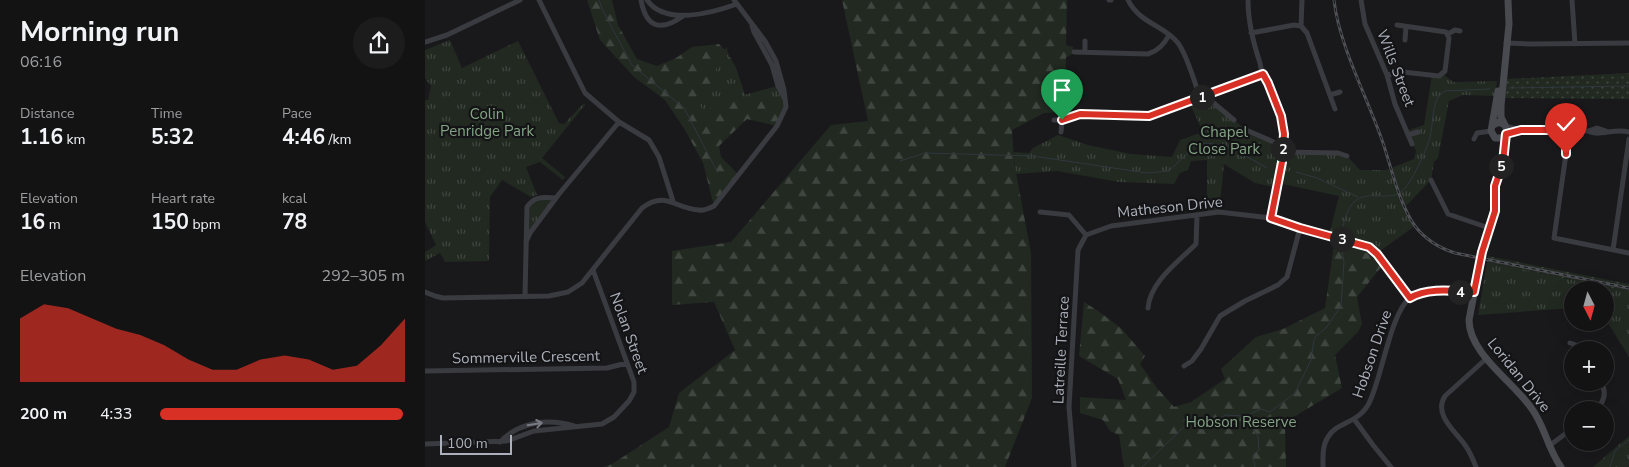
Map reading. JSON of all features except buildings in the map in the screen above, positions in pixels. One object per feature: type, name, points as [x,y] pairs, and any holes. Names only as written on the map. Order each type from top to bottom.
[{"type":"street","points":[[425,42],[447,35],[520,0]]},
{"type":"street","points":[[539,0],[585,93],[619,122],[649,140],[659,157],[673,201]]},
{"type":"street","points":[[426,294],[443,298],[549,296],[568,292],[582,283],[642,208],[649,202],[658,199],[673,201],[700,211],[715,206],[777,126],[786,107],[784,90],[776,61],[765,41],[736,2],[716,11],[683,16],[666,26],[656,24],[645,14],[641,0]]},
{"type":"street","points":[[647,0],[654,8],[683,16]]},
{"type":"street","points":[[1128,0],[1135,11],[1145,20],[1178,43],[1200,98]]},
{"type":"street","points":[[1248,0],[1251,33],[1263,74],[1281,116],[1284,134],[1271,218]]},
{"type":"street","points":[[1301,26],[1302,0]]},
{"type":"street","name":"Wills Street","points":[[1361,0],[1365,24],[1387,76],[1395,104],[1412,144]]},
{"type":"street","points":[[1505,125],[1501,112],[1509,19],[1508,0]]},
{"type":"street","points":[[1572,0],[1575,44]]},
{"type":"street","points":[[1251,33],[1294,25],[1301,26],[1307,33],[1335,109]]},
{"type":"street","points":[[1397,25],[1443,31],[1448,34]]},
{"type":"street","points":[[1405,40],[1406,26]]},
{"type":"street","points":[[1448,34],[1452,31],[1460,31]]},
{"type":"street","points":[[1387,76],[1403,72],[1439,76],[1443,74],[1448,34]]},
{"type":"street","points":[[1074,52],[1147,54],[1161,47],[1169,35]]},
{"type":"street","points":[[1085,41],[1085,52]]},
{"type":"street","points":[[1506,42],[1529,44],[1629,43]]},
{"type":"street","points":[[1503,152],[1492,131],[1504,65]]},
{"type":"street","points":[[1054,120],[1062,120],[1080,114],[1149,116],[1263,74]]},
{"type":"street","points":[[1330,95],[1340,92]]},
{"type":"street","points":[[1207,95],[1210,100],[1233,120]]},
{"type":"street","points":[[1061,132],[1062,120]]},
{"type":"street","points":[[526,242],[530,233],[556,198],[619,122]]},
{"type":"street","points":[[1475,139],[1477,133],[1492,131],[1499,122],[1521,130],[1588,131],[1597,128],[1606,131],[1629,132]]},
{"type":"street","name":"Loridan Drive","points":[[1505,125],[1503,162],[1495,186],[1495,211],[1482,252],[1469,320],[1470,329],[1477,347],[1532,408],[1542,426],[1549,446],[1561,467]]},
{"type":"street","points":[[1245,130],[1283,149],[1338,153],[1347,156]]},
{"type":"street","points":[[1492,131],[1498,138],[1521,130]]},
{"type":"street","points":[[1566,130],[1566,154],[1553,238],[1629,253]]},
{"type":"street","points":[[1408,135],[1418,132]]},
{"type":"street","points":[[1613,250],[1629,139]]},
{"type":"street","points":[[1431,180],[1448,214],[1489,228]]},
{"type":"street","points":[[525,296],[526,212],[529,204],[536,198],[556,198]]},
{"type":"street","points":[[1040,212],[1069,215],[1086,235]]},
{"type":"street","name":"Matheson Drive","points":[[1086,235],[1111,226],[1219,212],[1271,218],[1369,247],[1377,254],[1410,298]]},
{"type":"street","points":[[1148,308],[1152,292],[1160,280],[1196,244],[1197,216]]},
{"type":"street","points":[[1184,366],[1192,361],[1201,349],[1220,316],[1245,300],[1278,285],[1287,277],[1300,228]]},
{"type":"street","name":"Latreille Terrace","points":[[1074,467],[1069,407],[1078,250],[1086,235]]},
{"type":"street","name":"Nolan Street","points":[[425,444],[499,442],[531,423],[557,422],[575,426],[597,425],[608,422],[629,401],[632,397],[634,386],[593,270]]},
{"type":"street","name":"Hobson Drive","points":[[1323,467],[1323,450],[1328,437],[1335,429],[1354,419],[1365,410],[1371,400],[1402,305],[1419,293],[1428,291],[1474,292]]},
{"type":"street","points":[[1476,467],[1466,446],[1441,413],[1441,407],[1445,396],[1487,358]]},
{"type":"street","name":"Sommerville Crescent","points":[[425,371],[607,368],[627,363]]},
{"type":"street","points":[[1354,419],[1391,467]]},
{"type":"street","points":[[1549,446],[1564,435]]},
{"type":"green space","points":[[587,0],[612,0],[618,25],[637,59],[657,66],[676,58],[692,47],[719,44],[728,53],[736,68],[745,95],[778,86],[786,107],[777,126],[747,119],[719,146],[721,157],[739,175],[714,206],[703,163],[685,130],[665,100],[634,77],[600,40]]},
{"type":"green space","points":[[842,0],[1067,0],[1066,45],[1073,47],[1073,54],[1066,57],[1065,112],[1044,113],[1012,130],[1014,162],[1031,253],[1032,398],[1005,467],[603,467],[612,464],[669,427],[679,393],[735,350],[714,302],[672,305],[672,251],[731,242],[831,125],[868,121]]},
{"type":"green space","name":"Colin Penridge Park","points":[[450,40],[462,68],[518,41],[559,123],[564,124],[583,104],[585,105],[542,158],[565,177],[563,180],[540,162],[526,167],[537,195],[531,197],[502,180],[490,197],[489,261],[445,262],[440,253],[425,261],[425,252],[436,245],[425,222],[425,100],[428,100],[431,86],[425,78],[425,50]]},
{"type":"green space","points":[[727,47],[728,56],[735,66],[745,95],[778,86],[782,95],[736,102],[724,98],[714,99],[708,112],[702,109],[700,105],[706,101],[710,90],[716,91],[716,71]]},
{"type":"green space","points":[[1629,73],[1629,99],[1505,98],[1507,79]]},
{"type":"green space","name":"Chapel Close Park","points":[[1443,74],[1453,82],[1497,81],[1495,96],[1463,95],[1449,101],[1438,158],[1434,162],[1431,180],[1406,206],[1415,226],[1377,253],[1369,247],[1329,235],[1339,196],[1278,183],[1277,188],[1255,183],[1224,164],[1219,212],[1207,214],[1207,160],[1191,161],[1188,170],[1180,173],[1174,184],[1119,182],[1057,171],[1016,174],[1013,152],[1029,153],[1033,148],[1058,135],[1088,145],[1131,154],[1172,157],[1180,140],[1203,132],[1189,102],[1207,95],[1210,100],[1246,130],[1280,144],[1283,152],[1338,153],[1347,156],[1360,170],[1386,170],[1414,159],[1416,151],[1406,131],[1424,125],[1432,75]]},
{"type":"green space","points":[[538,199],[552,200],[531,231],[526,230],[529,207]]},
{"type":"green space","name":"Hobson Reserve","points":[[1334,244],[1349,246],[1366,252],[1382,266],[1357,297],[1362,324],[1358,332],[1335,355],[1342,388],[1285,422],[1286,467],[1124,467],[1119,435],[1110,431],[1103,420],[1080,413],[1080,397],[1126,400],[1118,379],[1079,356],[1084,302],[1121,328],[1145,356],[1140,364],[1157,388],[1174,407],[1191,402],[1225,379],[1221,369],[1256,337],[1283,329],[1325,308]]},
{"type":"green space","points":[[1488,256],[1614,281],[1577,281],[1487,262]]},
{"type":"green space","points":[[1487,262],[1577,281],[1564,281],[1564,309],[1478,315]]},
{"type":"green space","points":[[1614,281],[1629,284],[1629,292],[1614,289]]},
{"type":"green space","points":[[1614,289],[1629,292],[1629,357],[1613,331]]},
{"type":"green space","points":[[1629,436],[1628,467],[1593,467],[1614,451]]},
{"type":"waterway","points":[[599,0],[632,65],[684,108],[718,173]]},
{"type":"waterway","points":[[1509,88],[1629,86]]},
{"type":"waterway","points":[[1343,226],[1348,210],[1355,201],[1366,196],[1395,195],[1405,188],[1414,175],[1426,150],[1435,103],[1440,95],[1445,91],[1490,89]]},
{"type":"waterway","points":[[900,161],[925,153],[1033,156],[1147,173],[1169,171],[1195,146],[1207,143],[1230,147],[1267,168]]},
{"type":"waterway","points":[[1296,172],[1317,178],[1358,197]]},
{"type":"waterway","points":[[1142,467],[1187,424],[1218,421],[1225,415],[1245,416],[1261,409],[1270,412],[1295,393],[1311,360],[1316,336],[1326,328],[1341,306],[1344,262],[1341,245]]},
{"type":"waterway","points":[[1245,417],[1258,436],[1259,450],[1253,455],[1255,467]]},
{"type":"waterway","points":[[1610,467],[1615,451],[1629,440]]},
{"type":"railway","points":[[1334,0],[1341,35],[1347,53],[1382,140],[1404,207],[1415,226],[1423,235],[1438,246],[1455,253],[1629,288]]},
{"type":"route","points":[[1062,120],[1080,114],[1149,116],[1263,74],[1281,116],[1284,134],[1282,162],[1271,218],[1369,247],[1377,254],[1410,298],[1428,291],[1474,292],[1482,252],[1497,204],[1495,186],[1503,162],[1506,134],[1521,130],[1566,130],[1566,154]]}]
